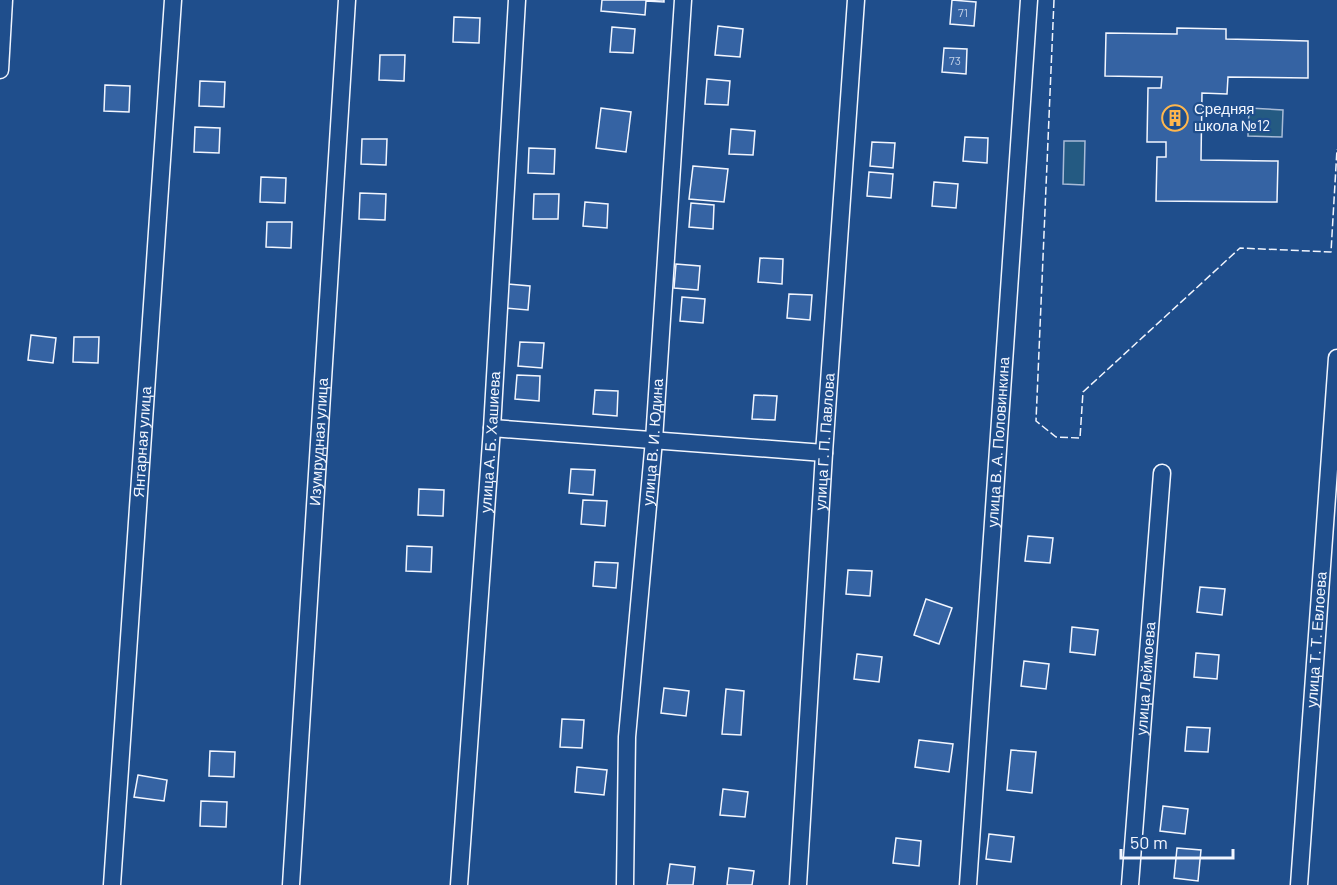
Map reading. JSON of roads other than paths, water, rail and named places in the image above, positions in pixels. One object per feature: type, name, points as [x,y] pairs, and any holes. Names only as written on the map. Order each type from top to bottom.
[{"type":"street","points":[[0,70],[4,0]]},
{"type":"street","name":"Янтарная улица","points":[[112,885],[173,0]]},
{"type":"street","name":"Изумрудная улица","points":[[291,885],[347,0]]},
{"type":"street","name":"улица А. Б. Хашиева","points":[[459,885],[492,428],[517,0]]},
{"type":"street","name":"улица В. И. Юдина","points":[[625,885],[627,737],[654,440],[670,164],[683,0]]},
{"type":"street","name":"улица Г. П. Павлова","points":[[798,885],[824,453],[856,0]]},
{"type":"street","name":"улица В. А. Половинкина","points":[[968,885],[1029,0]]},
{"type":"street","name":"улица Т. Т. Евлоева","points":[[1299,885],[1337,358]]},
{"type":"street","points":[[492,428],[824,453]]},
{"type":"street","name":"улица Леймоева","points":[[1131,885],[1162,473]]},
{"type":"place","name":"Средняя школа №12","points":[[1175,118]]}]
